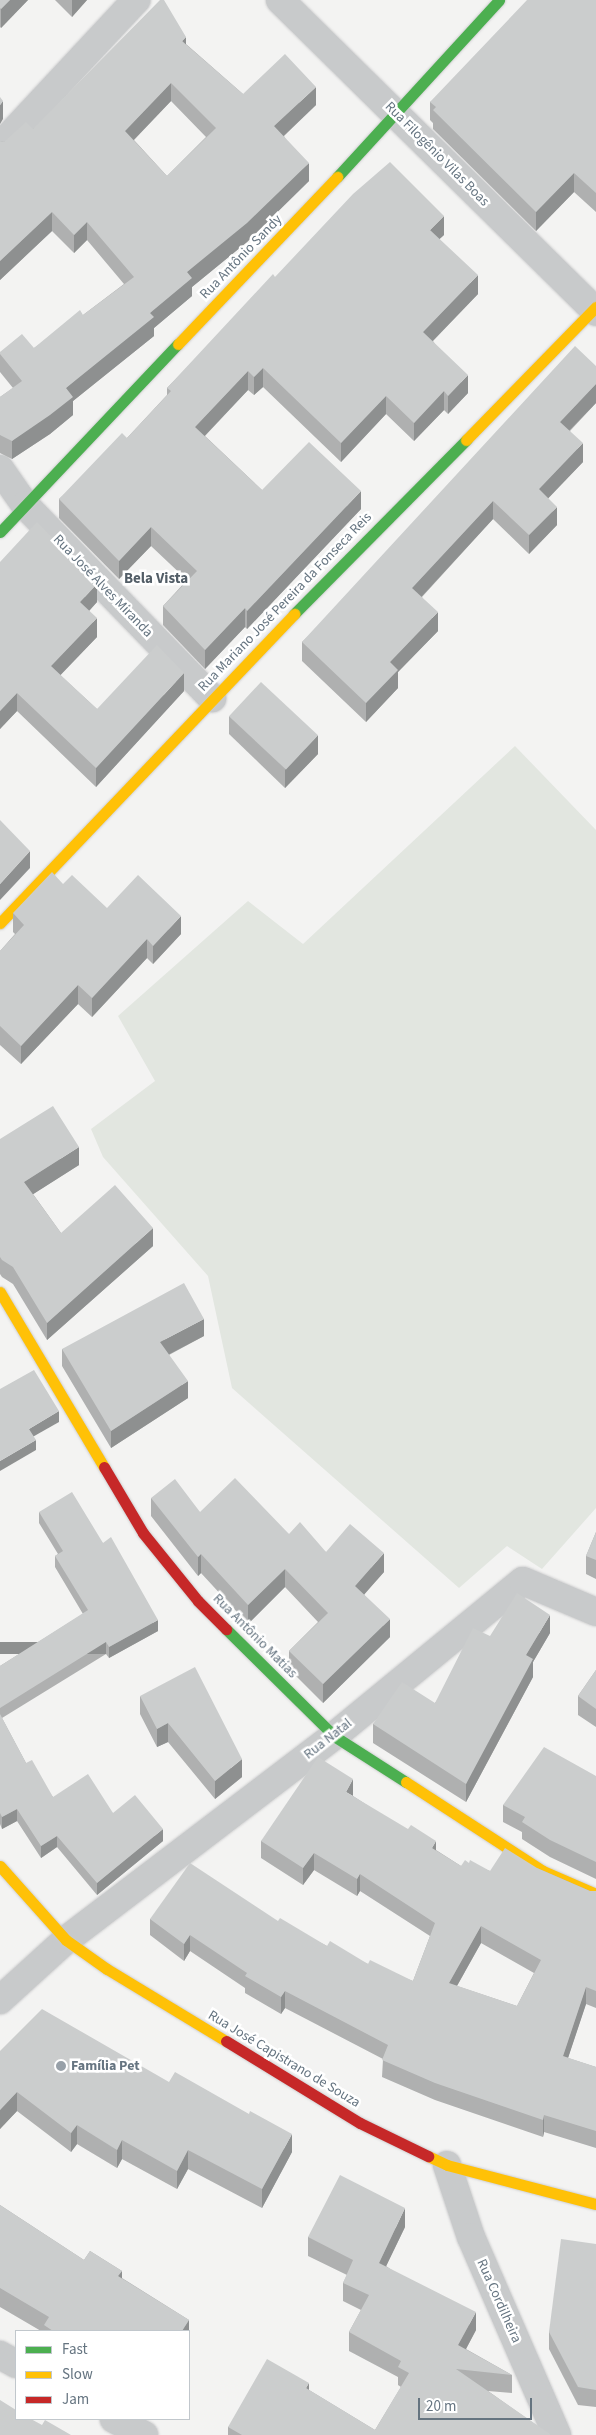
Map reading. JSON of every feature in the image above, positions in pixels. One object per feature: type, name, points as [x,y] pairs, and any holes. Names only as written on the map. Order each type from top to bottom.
[{"type":"street","points":[[0,146],[136,0]]},
{"type":"street","name":"Rua Filogênio Vilas Boas","points":[[280,0],[595,309]]},
{"type":"street","name":"Rua Antônio Sandy","points":[[0,532],[397,114],[499,0]]},
{"type":"street","name":"Rua Mariano José Pereira da Fonseca Reis","points":[[0,923],[212,698],[595,309]]},
{"type":"street","name":"Rua José Alves Miranda","points":[[0,469],[25,505],[212,698]]},
{"type":"street","name":"Rua Antônio Matias","points":[[0,1292],[143,1533],[198,1601],[334,1736],[543,1871],[596,1894]]},
{"type":"street","name":"Rua Natal","points":[[0,2000],[66,1940],[334,1736],[523,1581],[596,1612]]},
{"type":"street","name":"Rua José Capistrano de Souza","points":[[0,1866],[66,1940],[107,1970],[360,2123],[447,2165],[596,2204]]},
{"type":"street","name":"Rua Cordilheira","points":[[447,2165],[471,2237],[557,2435]]},
{"type":"street","points":[[0,2355],[15,2363]]},
{"type":"street","points":[[116,2420],[144,2435]]},
{"type":"shaded area","points":[[515,746],[596,830],[596,1508],[542,1569],[507,1546],[459,1588],[232,1388],[208,1276],[103,1157],[91,1129],[155,1081],[118,1016],[248,901],[303,944]]},
{"type":"building","points":[[0,0],[10,0],[1,9]]},
{"type":"building","points":[[160,0],[164,0],[186,37],[182,41],[243,94],[285,54],[316,87],[274,126],[309,163],[247,223],[187,272],[192,278],[150,313],[154,317],[66,388],[73,397],[12,441],[0,435],[0,397],[22,381],[0,352],[22,334],[34,348],[80,310],[83,315],[134,277],[87,222],[74,235],[52,212],[0,261],[0,141],[4,142],[26,122],[33,129]],"holes":[[[171,83],[216,128],[167,176],[125,131]]]},
{"type":"building","points":[[527,0],[596,0],[596,193],[574,173],[536,212],[433,110],[436,107],[430,102]]},
{"type":"building","points":[[390,162],[444,216],[430,230],[478,275],[423,332],[468,375],[448,396],[444,391],[414,423],[386,396],[341,443],[263,368],[254,377],[248,371],[195,427],[262,490],[309,442],[361,491],[247,611],[245,608],[205,650],[163,606],[197,571],[151,527],[119,561],[59,499],[122,433],[127,438],[171,391],[167,388],[273,274],[275,277],[353,194]]},
{"type":"building","points":[[575,346],[596,366],[596,384],[560,422],[583,443],[539,489],[557,507],[529,535],[493,501],[412,588],[438,612],[390,662],[398,670],[366,703],[302,642]]},
{"type":"building","points":[[37,522],[97,584],[80,602],[97,618],[51,666],[97,709],[157,645],[184,673],[96,768],[17,693],[0,711],[0,562]]},
{"type":"building","points":[[261,682],[318,735],[286,770],[229,716]]},
{"type":"building","points":[[0,820],[30,851],[0,884]]},
{"type":"building","points":[[52,872],[63,884],[72,875],[107,908],[138,875],[181,916],[153,946],[147,939],[92,998],[78,985],[21,1046],[0,1026],[0,951],[24,925],[13,913]]},
{"type":"building","points":[[53,1106],[79,1147],[24,1182],[61,1233],[115,1185],[153,1228],[47,1323],[13,1267],[0,1257],[0,1139]]},
{"type":"building","points":[[184,1283],[204,1319],[160,1342],[188,1381],[111,1431],[62,1349]]},
{"type":"building","points":[[34,1370],[59,1411],[29,1429],[36,1440],[0,1461],[0,1389]]},
{"type":"building","points":[[235,1478],[289,1534],[300,1522],[326,1552],[350,1524],[384,1553],[355,1586],[390,1619],[323,1684],[289,1651],[328,1613],[285,1569],[248,1605],[201,1554],[198,1557],[151,1498],[175,1479],[200,1512]]},
{"type":"building","points":[[72,1492],[103,1543],[111,1537],[158,1620],[109,1647],[106,1642],[0,1708],[0,1666],[88,1610],[55,1556],[63,1551],[39,1512]]},
{"type":"building","points":[[596,1532],[596,1560],[586,1556]]},
{"type":"building","points":[[517,1593],[550,1615],[526,1655],[533,1659],[466,1784],[373,1724],[402,1682],[435,1703],[473,1628],[490,1636]]},
{"type":"building","points":[[195,1667],[242,1759],[215,1781],[168,1723],[157,1729],[140,1696]]},
{"type":"building","points":[[596,1670],[596,1709],[578,1696]]},
{"type":"building","points":[[0,1714],[26,1763],[32,1760],[53,1797],[88,1774],[113,1813],[135,1795],[163,1829],[97,1883],[57,1836],[41,1846],[17,1809],[2,1817],[0,1813]]},
{"type":"building","points":[[544,1747],[596,1776],[596,1862],[550,1840],[522,1822],[525,1817],[503,1805]]},
{"type":"building","points":[[318,1757],[353,1779],[346,1792],[408,1829],[411,1825],[436,1841],[432,1848],[461,1866],[465,1860],[469,1863],[470,1860],[490,1871],[505,1848],[537,1868],[590,1891],[596,1891],[596,1991],[586,1987],[563,2056],[596,2067],[596,2131],[544,2115],[543,2120],[435,2083],[382,2060],[388,2045],[285,1991],[281,1997],[245,1976],[247,1973],[190,1935],[184,1944],[150,1919],[190,1863],[278,1921],[280,1918],[327,1946],[330,1941],[368,1964],[370,1960],[413,1981],[435,1923],[360,1874],[357,1879],[314,1853],[303,1868],[261,1841]],"holes":[[[481,1926],[541,1960],[517,2006],[449,1983]]]},
{"type":"building","points":[[42,2009],[169,2082],[175,2072],[249,2114],[250,2111],[292,2134],[262,2189],[188,2150],[177,2171],[122,2140],[117,2150],[77,2125],[71,2133],[17,2092],[0,2110],[0,2051]]},
{"type":"building","points":[[340,2175],[405,2208],[379,2263],[476,2312],[458,2345],[512,2375],[456,2369],[550,2435],[242,2435],[228,2427],[267,2359],[309,2383],[306,2388],[375,2430],[409,2373],[398,2367],[401,2361],[349,2332],[369,2295],[343,2283],[353,2260],[308,2237]]},
{"type":"building","points":[[0,2205],[84,2260],[90,2251],[122,2271],[118,2276],[189,2320],[183,2330],[52,2330],[44,2325],[49,2317],[0,2288]]},
{"type":"building","points":[[561,2239],[596,2244],[596,2390],[578,2387],[549,2332]]},
{"type":"building","points":[[0,2400],[15,2409],[15,2420],[33,2420],[42,2425],[45,2420],[71,2435],[0,2435]]},
{"type":"traffic: fast","points":[[337,177],[499,0]]},
{"type":"traffic: fast","points":[[0,532],[178,344]]},
{"type":"traffic: fast","points":[[294,614],[466,440]]},
{"type":"traffic: fast","points":[[226,1629],[334,1736],[406,1782]]},
{"type":"traffic: slow","points":[[178,344],[337,177]]},
{"type":"traffic: slow","points":[[466,440],[596,307]]},
{"type":"traffic: slow","points":[[0,923],[294,614]]},
{"type":"traffic: slow","points":[[0,1292],[104,1467]]},
{"type":"traffic: slow","points":[[406,1782],[543,1871],[596,1894]]},
{"type":"traffic: slow","points":[[0,1866],[66,1940],[107,1969],[226,2041]]},
{"type":"traffic: slow","points":[[428,2156],[447,2165],[596,2204]]},
{"type":"traffic: jam","points":[[104,1467],[143,1533],[198,1601],[226,1629]]},
{"type":"traffic: jam","points":[[226,2041],[360,2123],[428,2156]]},
{"type":"place","name":"Família Pet","points":[[61,2066]]},
{"type":"district","name":"Bela Vista","points":[[156,579]]}]
